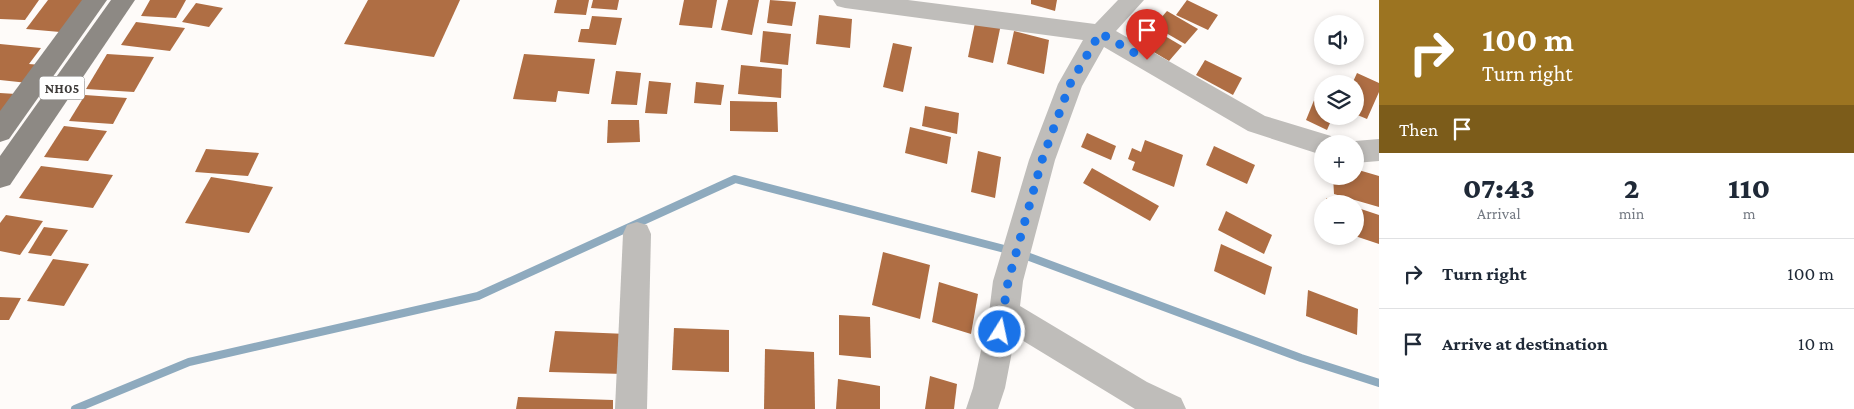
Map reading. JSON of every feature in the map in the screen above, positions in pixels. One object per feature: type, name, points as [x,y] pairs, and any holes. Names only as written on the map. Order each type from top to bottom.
[{"type":"main road","name":"NH05","points":[[0,131],[95,0]]},
{"type":"main road","name":"NH05","points":[[0,177],[124,0]]},
{"type":"street","points":[[845,0],[1100,33],[1257,124],[1314,142]]},
{"type":"street","points":[[982,409],[989,388],[1004,313],[1008,282],[1042,160],[1070,84],[1100,33],[1132,0]]},
{"type":"street","points":[[1364,151],[1379,150]]},
{"type":"street","points":[[631,409],[637,234]]},
{"type":"street","points":[[1004,313],[1136,393],[1170,409]]},
{"type":"building","points":[[0,0],[39,0],[25,20],[0,19]]},
{"type":"building","points":[[48,0],[83,0],[60,32],[26,29]]},
{"type":"building","points":[[150,0],[186,0],[176,18],[141,16]]},
{"type":"building","points":[[368,0],[460,0],[434,57],[344,44]]},
{"type":"building","points":[[557,0],[589,0],[586,15],[554,13]]},
{"type":"building","points":[[593,0],[619,0],[617,10],[591,8]]},
{"type":"building","points":[[684,0],[717,0],[712,28],[679,25]]},
{"type":"building","points":[[728,0],[759,0],[752,35],[721,30]]},
{"type":"building","points":[[770,0],[796,2],[792,26],[767,23]]},
{"type":"building","points":[[1031,0],[1057,0],[1055,11],[1031,4]]},
{"type":"building","points":[[1187,0],[1218,15],[1208,30],[1176,15]]},
{"type":"building","points":[[196,3],[223,8],[209,27],[182,22]]},
{"type":"building","points":[[1167,11],[1198,29],[1185,44],[1154,26]]},
{"type":"building","points":[[819,15],[852,19],[850,48],[816,44]]},
{"type":"building","points":[[592,16],[622,18],[616,45],[578,42],[581,29],[589,29]]},
{"type":"building","points":[[976,18],[1001,24],[993,63],[968,57]]},
{"type":"building","points":[[136,22],[185,28],[170,51],[121,45]]},
{"type":"building","points":[[1153,29],[1182,46],[1169,61],[1140,44]]},
{"type":"building","points":[[763,31],[791,34],[788,65],[760,62]]},
{"type":"building","points":[[1014,31],[1049,40],[1044,74],[1007,64]]},
{"type":"building","points":[[893,43],[912,47],[903,92],[883,87]]},
{"type":"building","points":[[0,44],[41,48],[29,64],[41,65],[28,83],[0,80]]},
{"type":"building","points":[[107,54],[154,57],[134,92],[86,89]]},
{"type":"building","points":[[524,54],[595,59],[589,94],[558,91],[556,102],[513,99]]},
{"type":"building","points":[[1205,60],[1242,78],[1233,95],[1196,75]]},
{"type":"building","points":[[741,65],[782,69],[781,98],[738,94]]},
{"type":"building","points":[[616,71],[641,73],[637,105],[611,104]]},
{"type":"building","points":[[1364,76],[1379,83],[1379,92],[1367,119],[1364,118]]},
{"type":"building","points":[[649,81],[671,83],[667,114],[645,113]]},
{"type":"building","points":[[696,82],[724,85],[721,105],[694,103]]},
{"type":"building","points":[[0,93],[16,94],[0,119]]},
{"type":"building","points":[[85,95],[127,98],[113,124],[69,121]]},
{"type":"building","points":[[1314,100],[1314,124],[1306,120]]},
{"type":"building","points":[[730,101],[777,102],[778,132],[730,131]]},
{"type":"building","points":[[925,106],[959,113],[957,134],[922,126]]},
{"type":"building","points":[[608,120],[639,120],[640,142],[607,143]]},
{"type":"building","points":[[1316,125],[1329,125],[1327,130]]},
{"type":"building","points":[[64,126],[107,131],[88,161],[44,157]]},
{"type":"building","points":[[910,127],[951,137],[947,164],[905,153]]},
{"type":"building","points":[[1087,133],[1116,146],[1111,160],[1081,147]]},
{"type":"building","points":[[1145,140],[1183,155],[1174,187],[1132,170],[1135,162],[1128,159],[1132,148],[1141,152]]},
{"type":"building","points":[[1214,146],[1255,165],[1247,184],[1206,165]]},
{"type":"building","points":[[206,149],[259,153],[248,176],[195,172]]},
{"type":"building","points":[[978,151],[1001,157],[995,198],[971,192]]},
{"type":"building","points":[[41,166],[113,175],[93,208],[19,198]]},
{"type":"building","points":[[1092,168],[1159,206],[1150,221],[1083,183]]},
{"type":"building","points":[[1364,172],[1379,176],[1379,207],[1364,203],[1364,195],[1334,194],[1334,185],[1364,185]]},
{"type":"building","points":[[211,177],[273,187],[249,233],[185,223]]},
{"type":"building","points":[[1364,210],[1379,215],[1379,244],[1364,239]]},
{"type":"building","points":[[1226,211],[1272,235],[1264,254],[1218,230]]},
{"type":"building","points":[[6,215],[43,221],[20,255],[0,251],[0,223]]},
{"type":"building","points":[[44,227],[68,230],[51,256],[28,253]]},
{"type":"building","points":[[1221,244],[1272,267],[1265,295],[1214,271]]},
{"type":"building","points":[[883,252],[930,265],[920,319],[872,305]]},
{"type":"building","points":[[53,259],[89,264],[64,306],[27,301]]},
{"type":"building","points":[[939,282],[978,294],[971,334],[932,322]]},
{"type":"building","points":[[1308,290],[1358,309],[1357,335],[1306,316]]},
{"type":"building","points":[[0,297],[21,298],[9,320],[0,320]]},
{"type":"building","points":[[839,315],[870,317],[871,358],[839,355]]},
{"type":"building","points":[[674,328],[729,330],[729,372],[672,370]]},
{"type":"building","points":[[555,331],[627,334],[624,374],[549,372]]},
{"type":"building","points":[[765,349],[814,352],[815,409],[764,409]]},
{"type":"building","points":[[930,376],[957,384],[954,409],[925,409]]},
{"type":"building","points":[[838,379],[880,386],[880,409],[836,409]]},
{"type":"building","points":[[518,397],[613,400],[613,409],[516,409]]},
{"type":"waterway","points":[[75,409],[189,362],[478,296],[735,179],[1016,252],[1301,358],[1379,383]]},
{"type":"route","points":[[1000,332],[1008,282],[1016,252],[1042,160],[1070,84],[1100,33],[1147,60]]}]
